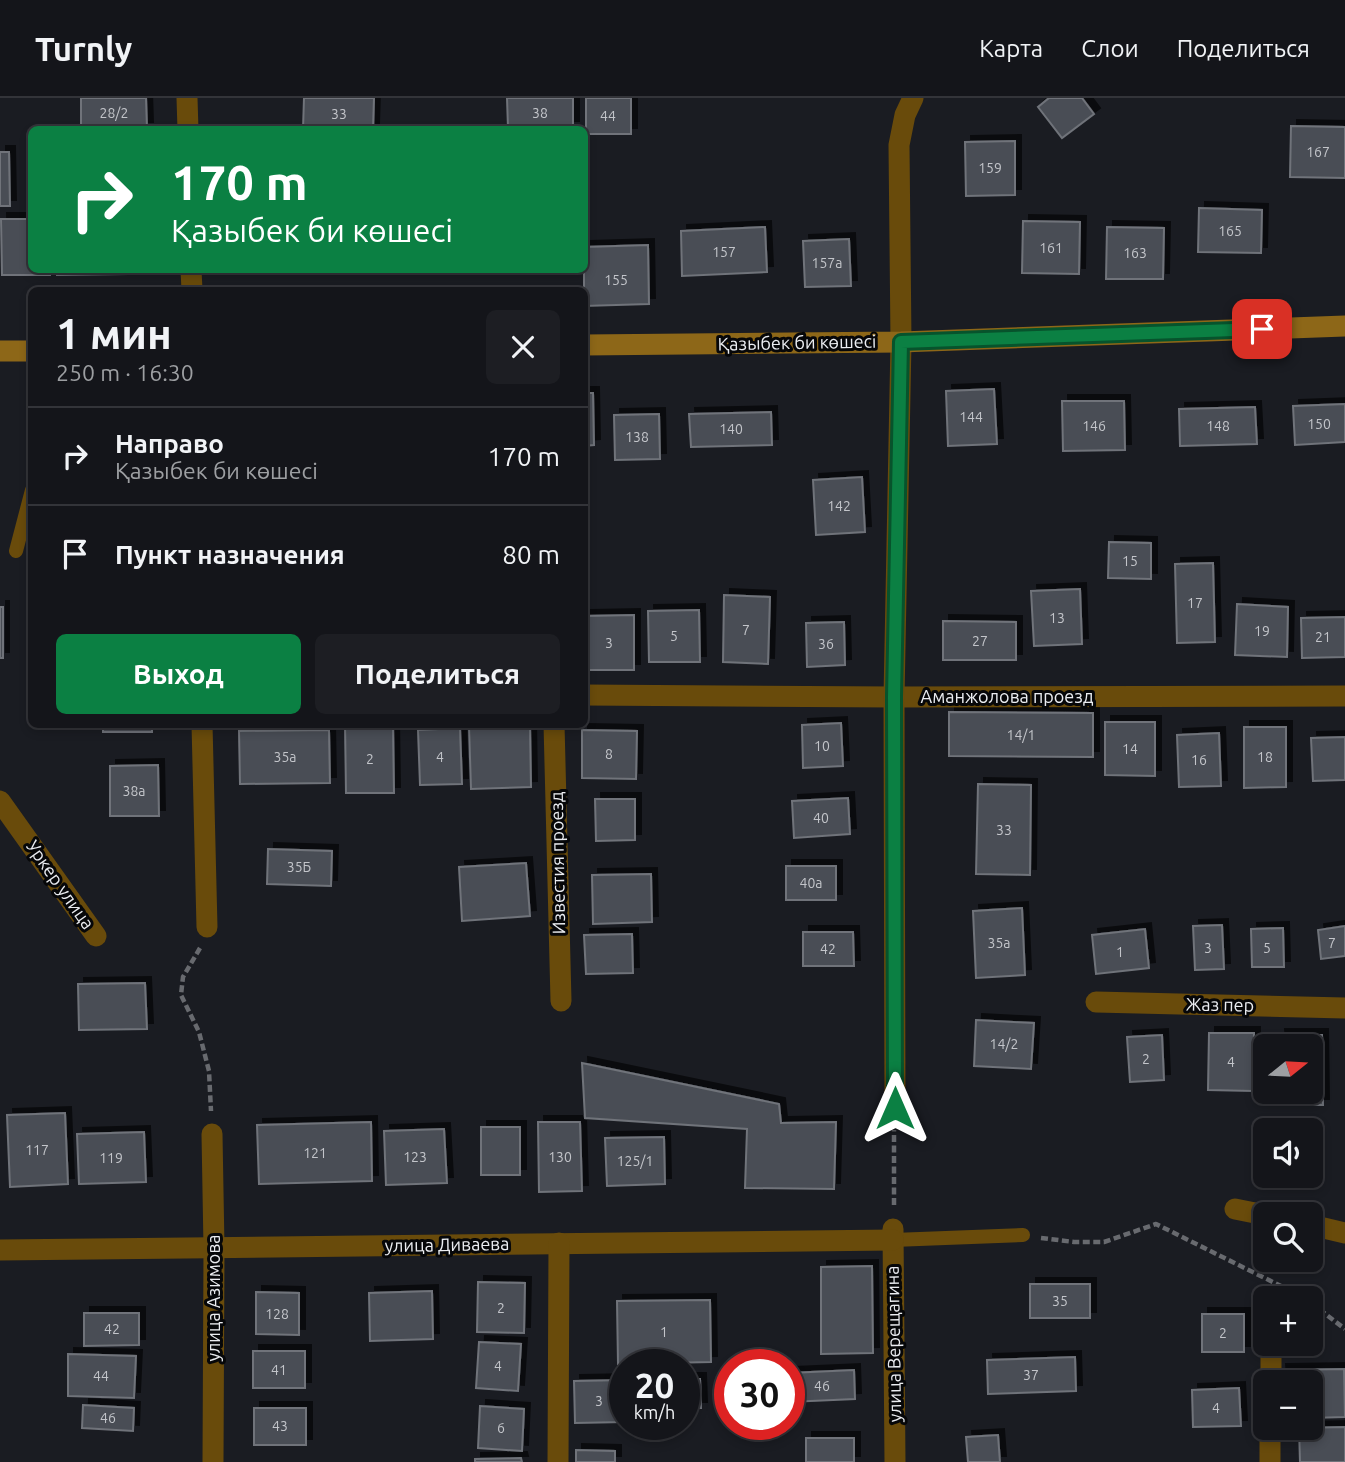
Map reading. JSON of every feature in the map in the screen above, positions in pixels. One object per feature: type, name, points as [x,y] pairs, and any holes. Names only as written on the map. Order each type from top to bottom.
[{"type":"main road","name":"Қазыбек би көшесі","points":[[588,345],[901,342],[1345,326]]},
{"type":"main road","points":[[0,352],[28,351]]},
{"type":"street","points":[[187,98],[188,126]]},
{"type":"street","points":[[895,1108],[894,697],[901,342],[899,145],[905,116],[913,98]]},
{"type":"street","name":"Аманжолова проезд","points":[[588,695],[1345,696]]},
{"type":"street","points":[[202,728],[206,933]]},
{"type":"street","name":"Известия проезд","points":[[554,728],[561,1001]]},
{"type":"street","name":"Уркер улица","points":[[0,801],[96,936]]},
{"type":"street","name":"Жаз пер","points":[[1096,1002],[1345,1008]]},
{"type":"street","name":"улица Азимова","points":[[212,1134],[213,1462]]},
{"type":"street","points":[[1235,1209],[1253,1213]]},
{"type":"street","points":[[1323,1228],[1345,1233]]},
{"type":"street","name":"улица Диваева","points":[[0,1250],[559,1243],[893,1233]]},
{"type":"street","name":"улица Верещагина","points":[[893,1233],[895,1462]]},
{"type":"street","points":[[558,1462],[559,1243]]},
{"type":"street","points":[[1270,1440],[1270,1462]]},
{"type":"lane","points":[[16,551],[28,504]]},
{"type":"lane","points":[[893,1233],[1023,1235]]},
{"type":"path","points":[[206,933],[183,977],[181,995],[199,1032],[209,1071],[212,1134]]},
{"type":"path","points":[[893,1233],[895,1108]]},
{"type":"path","points":[[1023,1235],[1074,1242],[1104,1242],[1156,1224],[1281,1286]]},
{"type":"path","points":[[1323,1312],[1345,1329]]},
{"type":"building","points":[[81,98],[146,98],[147,126],[81,126]]},
{"type":"building","points":[[304,98],[374,98],[373,126],[303,126]]},
{"type":"building","points":[[507,98],[573,98],[573,126],[508,126]]},
{"type":"building","points":[[586,98],[631,98],[631,134],[588,134]]},
{"type":"building","points":[[1049,98],[1082,98],[1094,114],[1062,138],[1038,107]]},
{"type":"building","points":[[1291,126],[1345,127],[1345,178],[1290,177]]},
{"type":"building","points":[[1015,141],[1015,195],[966,196],[965,142]]},
{"type":"building","points":[[0,152],[9,152],[10,206],[0,206]]},
{"type":"building","points":[[1199,208],[1262,210],[1261,253],[1198,252]]},
{"type":"building","points":[[1,219],[28,219],[28,273],[50,275],[2,275]]},
{"type":"building","points":[[1023,221],[1080,222],[1079,274],[1022,273]]},
{"type":"building","points":[[765,227],[767,272],[682,276],[681,231]]},
{"type":"building","points":[[1107,227],[1164,228],[1163,279],[1106,279]]},
{"type":"building","points":[[849,239],[851,286],[805,287],[803,241]]},
{"type":"building","points":[[648,245],[649,304],[588,306],[588,287],[584,287],[584,273],[588,273],[588,247]]},
{"type":"building","points":[[57,273],[127,273],[127,274]]},
{"type":"building","points":[[994,389],[997,444],[948,446],[946,391]]},
{"type":"building","points":[[588,393],[593,393],[594,445],[588,446]]},
{"type":"building","points":[[1062,401],[1124,401],[1125,450],[1063,451]]},
{"type":"building","points":[[1345,404],[1345,442],[1295,445],[1293,406]]},
{"type":"building","points":[[1255,407],[1257,444],[1180,446],[1179,409]]},
{"type":"building","points":[[771,412],[772,445],[691,447],[689,414]]},
{"type":"building","points":[[659,414],[660,459],[615,460],[614,415]]},
{"type":"building","points":[[862,477],[865,532],[816,535],[813,480]]},
{"type":"building","points":[[1109,542],[1151,543],[1151,579],[1108,578]]},
{"type":"building","points":[[1213,563],[1215,642],[1177,643],[1175,564]]},
{"type":"building","points":[[1080,589],[1082,644],[1034,646],[1031,591]]},
{"type":"building","points":[[724,595],[770,597],[768,664],[723,662]]},
{"type":"building","points":[[1237,604],[1288,607],[1287,657],[1235,655]]},
{"type":"building","points":[[0,607],[3,607],[3,658],[0,658]]},
{"type":"building","points":[[699,610],[700,662],[649,662],[648,611]]},
{"type":"building","points":[[634,615],[634,670],[588,670],[588,616]]},
{"type":"building","points":[[1345,617],[1345,657],[1302,658],[1301,618]]},
{"type":"building","points":[[943,621],[1016,622],[1016,660],[943,660]]},
{"type":"building","points":[[844,622],[845,665],[807,667],[806,623]]},
{"type":"building","points":[[949,712],[1093,713],[1093,757],[949,756]]},
{"type":"building","points":[[1105,722],[1155,722],[1155,776],[1105,775]]},
{"type":"building","points":[[841,723],[843,766],[803,768],[802,725]]},
{"type":"building","points":[[1244,727],[1286,727],[1286,787],[1244,788]]},
{"type":"building","points":[[103,728],[152,728],[152,732],[103,732]]},
{"type":"building","points":[[345,728],[393,728],[394,793],[346,793]]},
{"type":"building","points":[[460,728],[462,784],[420,785],[418,730]]},
{"type":"building","points":[[469,728],[530,728],[531,787],[471,789]]},
{"type":"building","points":[[329,730],[330,783],[240,784],[239,731]]},
{"type":"building","points":[[582,730],[637,731],[636,779],[582,778]]},
{"type":"building","points":[[1219,733],[1221,786],[1179,787],[1177,735]]},
{"type":"building","points":[[1345,737],[1345,780],[1313,781],[1311,738]]},
{"type":"building","points":[[158,765],[159,816],[110,816],[110,766]]},
{"type":"building","points":[[978,784],[1031,785],[1030,875],[976,874]]},
{"type":"building","points":[[848,798],[850,834],[794,838],[792,801]]},
{"type":"building","points":[[595,799],[635,799],[635,840],[596,841]]},
{"type":"building","points":[[268,849],[332,851],[331,886],[267,884]]},
{"type":"building","points":[[526,863],[530,916],[462,921],[459,867]]},
{"type":"building","points":[[786,866],[836,866],[836,900],[786,900]]},
{"type":"building","points":[[651,874],[652,922],[593,924],[592,875]]},
{"type":"building","points":[[1022,908],[1025,975],[976,978],[973,911]]},
{"type":"building","points":[[1222,925],[1224,969],[1195,970],[1193,926]]},
{"type":"building","points":[[1345,926],[1345,956],[1321,959],[1318,930]]},
{"type":"building","points":[[1283,928],[1284,967],[1252,967],[1251,929]]},
{"type":"building","points":[[1145,929],[1149,968],[1096,974],[1092,935]]},
{"type":"building","points":[[803,932],[853,932],[854,966],[803,966]]},
{"type":"building","points":[[632,934],[633,973],[586,974],[584,935]]},
{"type":"building","points":[[145,983],[147,1029],[79,1030],[78,984]]},
{"type":"building","points":[[976,1020],[1034,1023],[1031,1069],[974,1066]]},
{"type":"building","points":[[1209,1033],[1254,1033],[1253,1091],[1208,1090]]},
{"type":"building","points":[[1162,1035],[1164,1080],[1130,1082],[1127,1037]]},
{"type":"building","points":[[582,1063],[779,1104],[781,1123],[836,1122],[834,1189],[745,1188],[747,1129],[585,1118]]},
{"type":"building","points":[[1323,1104],[1323,1105],[1280,1105]]},
{"type":"building","points":[[65,1113],[68,1184],[10,1187],[7,1115]]},
{"type":"building","points":[[371,1122],[372,1181],[259,1184],[257,1125]]},
{"type":"building","points":[[538,1122],[580,1122],[582,1191],[539,1192]]},
{"type":"building","points":[[481,1127],[520,1127],[520,1175],[481,1175]]},
{"type":"building","points":[[444,1129],[447,1183],[386,1185],[384,1131]]},
{"type":"building","points":[[144,1132],[146,1182],[79,1184],[77,1134]]},
{"type":"building","points":[[664,1137],[665,1184],[607,1186],[605,1138]]},
{"type":"building","points":[[872,1266],[873,1353],[821,1354],[821,1267]]},
{"type":"building","points":[[478,1282],[525,1283],[524,1333],[477,1332]]},
{"type":"building","points":[[1030,1284],[1090,1284],[1090,1318],[1030,1318]]},
{"type":"building","points":[[432,1291],[433,1339],[370,1341],[369,1293]]},
{"type":"building","points":[[256,1292],[299,1293],[299,1335],[256,1334]]},
{"type":"building","points":[[710,1300],[711,1362],[700,1362],[700,1349],[618,1349],[617,1301]]},
{"type":"building","points":[[84,1313],[139,1313],[139,1345],[84,1346]]},
{"type":"building","points":[[1202,1314],[1244,1314],[1244,1352],[1202,1352]]},
{"type":"building","points":[[479,1342],[521,1344],[518,1391],[476,1388]]},
{"type":"building","points":[[253,1351],[305,1351],[305,1388],[253,1388]]},
{"type":"building","points":[[68,1354],[136,1356],[134,1398],[68,1396]]},
{"type":"building","points":[[1075,1357],[1076,1391],[988,1394],[987,1360]]},
{"type":"building","points":[[1344,1369],[1345,1417],[1323,1418],[1323,1370],[1280,1370]]},
{"type":"building","points":[[854,1370],[855,1399],[805,1401],[805,1372]]},
{"type":"building","points":[[609,1380],[609,1422],[575,1423],[574,1381]]},
{"type":"building","points":[[1239,1388],[1241,1426],[1193,1427],[1192,1390]]},
{"type":"building","points":[[83,1405],[134,1408],[133,1431],[82,1428]]},
{"type":"building","points":[[480,1406],[524,1409],[522,1451],[478,1448]]},
{"type":"building","points":[[254,1408],[306,1408],[306,1445],[254,1445]]},
{"type":"building","points":[[1323,1427],[1345,1427],[1345,1462],[1300,1462],[1299,1440],[1323,1440]]},
{"type":"building","points":[[998,1435],[1000,1462],[968,1462],[966,1437]]},
{"type":"building","points":[[806,1438],[854,1438],[854,1462],[806,1462]]},
{"type":"building","points":[[576,1450],[615,1451],[615,1462],[576,1462]]},
{"type":"building","points":[[521,1458],[522,1462],[475,1462],[475,1459]]},
{"type":"route","points":[[895,1108],[894,697],[901,342],[1262,329]]}]
